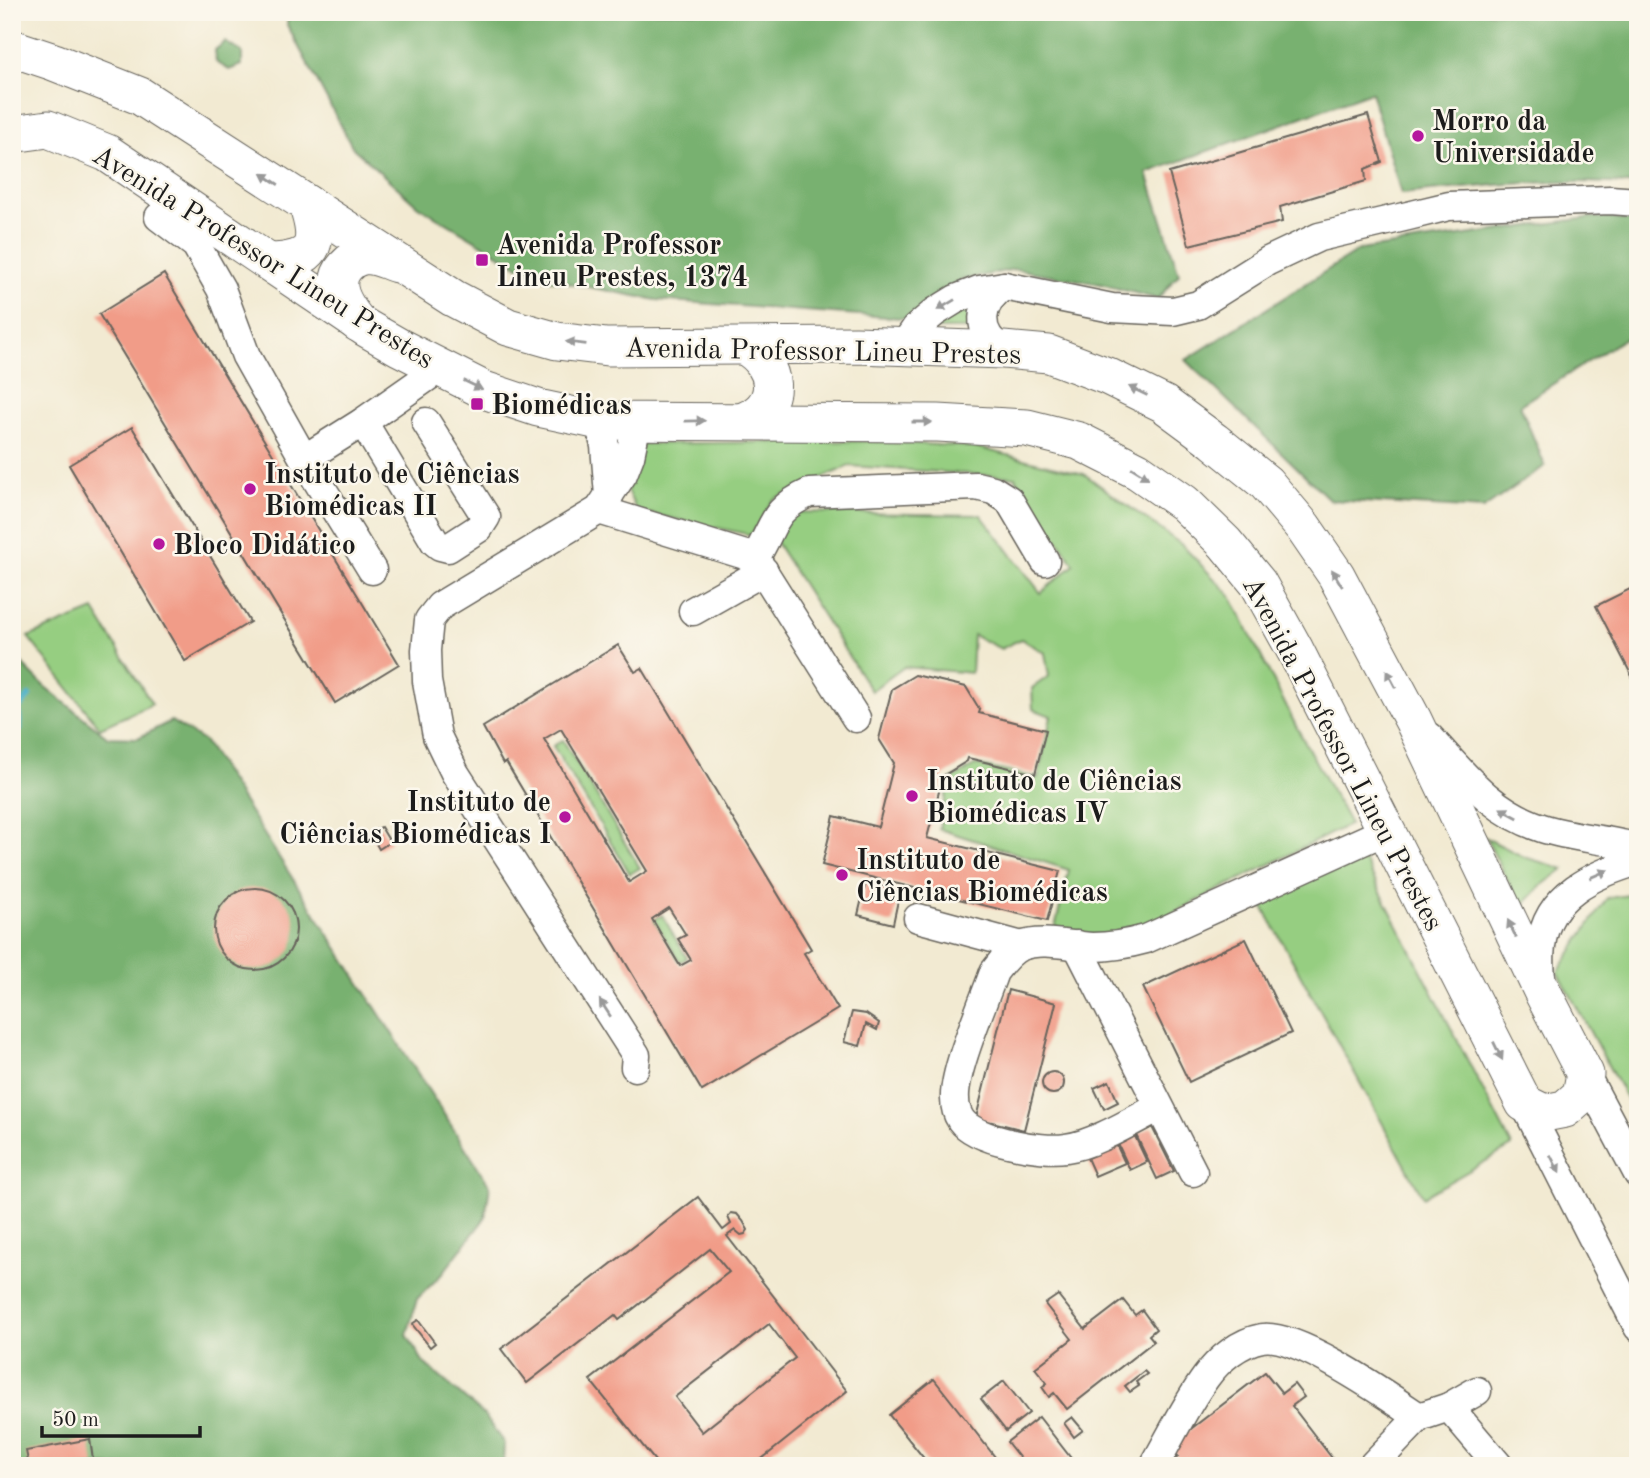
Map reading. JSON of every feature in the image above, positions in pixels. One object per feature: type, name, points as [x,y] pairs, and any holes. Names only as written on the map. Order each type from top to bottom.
[{"type":"main road","name":"Avenida Professor Lineu Prestes","points":[[12,48],[140,96],[453,298],[508,327],[557,341],[607,347],[903,347],[1049,354],[1107,376],[1155,400],[1214,440],[1266,484],[1303,527],[1336,575],[1413,720],[1542,991],[1585,1074]]},
{"type":"main road","name":"Avenida Professor Lineu Prestes","points":[[12,134],[48,129],[107,153],[358,323],[484,390],[527,404],[599,421],[939,422],[1027,428],[1079,441],[1138,471],[1184,503],[1225,543],[1258,583],[1295,650],[1524,1103]]},
{"type":"main road","points":[[269,262],[290,261],[307,252],[315,234],[307,204]]},
{"type":"main road","points":[[358,323],[341,298],[338,284],[342,270],[352,260],[365,256],[402,265]]},
{"type":"main road","points":[[812,421],[802,415],[793,403],[789,388],[791,373],[798,360],[815,346]]},
{"type":"main road","points":[[746,347],[763,360],[770,373],[772,389],[768,404],[757,416],[746,420]]},
{"type":"main road","points":[[1524,1103],[1544,1113],[1565,1110],[1581,1095],[1585,1074]]},
{"type":"street","points":[[903,347],[916,328],[935,312],[956,299],[979,290],[1004,286],[1112,308],[1172,311],[1198,304],[1268,261],[1319,237],[1449,206],[1610,200],[1638,202]]},
{"type":"street","points":[[159,217],[196,245],[221,289],[246,356],[304,459],[372,570]]},
{"type":"street","points":[[1003,350],[989,338],[984,327],[983,314],[986,303],[1004,286]]},
{"type":"street","points":[[304,459],[440,368]]},
{"type":"street","points":[[599,421],[605,446],[604,503]]},
{"type":"street","points":[[363,422],[435,542],[448,548],[479,528],[486,517],[426,422]]},
{"type":"street","points":[[635,1067],[636,1055],[455,773],[438,736],[426,681],[425,650],[429,620],[440,606],[604,503],[626,465],[637,422]]},
{"type":"street","points":[[693,611],[760,565],[779,512],[791,501],[809,493],[976,486],[993,490],[1009,500],[1045,562]]},
{"type":"street","points":[[604,503],[760,565],[856,718]]},
{"type":"street","points":[[1413,720],[1479,792],[1498,807],[1542,828],[1638,848]]},
{"type":"street","points":[[1159,1107],[1087,1142],[1068,1148],[1043,1149],[1003,1141],[970,1128],[961,1121],[956,1109],[956,1083],[994,972],[1011,951],[1036,943],[1122,946],[1146,939],[1387,830]]},
{"type":"street","points":[[1542,991],[1541,947],[1545,927],[1553,910],[1585,880],[1638,861]]},
{"type":"street","points":[[918,918],[1022,946]]},
{"type":"street","points":[[1077,945],[1193,1172]]},
{"type":"street","name":"Avenida Professor Lineu Prestes","points":[[1585,1074],[1638,1174]]},
{"type":"street","name":"Avenida Professor Lineu Prestes","points":[[1524,1103],[1638,1327]]},
{"type":"street","points":[[1154,1466],[1206,1377],[1223,1359],[1244,1344],[1265,1337],[1286,1340],[1324,1359],[1368,1383],[1419,1418]]},
{"type":"street","points":[[1372,1466],[1419,1418],[1449,1407],[1477,1391]]},
{"type":"street","points":[[1449,1407],[1499,1466]]},
{"type":"green space","points":[[288,12],[1638,12],[1638,185],[1549,182],[1401,194],[1371,92],[1147,173],[1179,274],[1158,299],[1101,284],[1015,269],[962,280],[914,319],[656,300],[537,277],[418,206],[353,148],[287,25]]},
{"type":"green space","points":[[225,42],[242,52],[242,65],[229,70],[216,62],[215,50]]},
{"type":"green space","points":[[1594,217],[1638,221],[1638,330],[1520,405],[1545,466],[1483,509],[1330,500],[1186,360],[1359,250]]},
{"type":"green space","points":[[973,307],[969,329],[924,329]]},
{"type":"green space","points":[[866,441],[975,447],[1084,474],[1182,545],[1231,596],[1297,728],[1350,824],[1129,935],[1053,935],[1069,870],[939,829],[949,781],[976,765],[1038,778],[1051,716],[1033,709],[1032,688],[1049,676],[1045,653],[1021,639],[1001,649],[973,635],[971,673],[904,667],[871,691],[775,541],[792,512],[981,515],[1041,593],[1074,564],[1015,477],[849,466],[774,499],[751,535],[637,511],[627,491],[642,444]]},
{"type":"green space","points":[[94,610],[152,704],[100,728],[28,637]]},
{"type":"green space","points":[[12,663],[21,663],[44,686],[108,737],[138,738],[171,721],[205,742],[490,1186],[485,1218],[442,1274],[417,1299],[407,1335],[424,1363],[484,1415],[504,1443],[503,1466],[12,1466]]},
{"type":"green space","points":[[563,740],[640,868],[630,874],[553,746]]},
{"type":"green space","points":[[1486,838],[1524,857],[1564,869],[1541,886],[1521,907]]},
{"type":"green space","points":[[1360,852],[1512,1146],[1423,1197],[1258,898]]},
{"type":"green space","points":[[1638,894],[1638,1121],[1558,972],[1607,898]]},
{"type":"green space","points":[[662,915],[687,958],[680,962],[654,920]]},
{"type":"building","points":[[1368,115],[1382,162],[1365,169],[1366,181],[1280,207],[1282,222],[1189,245],[1169,173]]},
{"type":"building","name":"Instituto de Ciências Biomédicas II","points":[[164,274],[399,664],[335,703],[99,314]]},
{"type":"building","name":"Bloco Didático","points":[[132,427],[250,622],[185,661],[69,465]]},
{"type":"building","points":[[1638,585],[1638,688],[1596,606]]},
{"type":"building","points":[[618,645],[635,672],[642,668],[811,949],[804,953],[838,1009],[702,1091],[483,727]],"holes":[[[561,729],[647,871],[629,882],[544,739]],[[669,908],[686,935],[678,939],[691,960],[680,966],[652,919]]]},
{"type":"building","name":"Instituto de Ciências Biomédicas IV","points":[[915,675],[966,687],[980,710],[979,713],[1046,730],[1035,774],[968,758],[943,776],[927,838],[1060,871],[1047,921],[822,865],[834,816],[878,827],[894,763],[879,739],[892,689]]},
{"type":"building","points":[[381,827],[390,842],[379,849],[370,833]]},
{"type":"building","points":[[866,882],[900,891],[893,924],[858,915]]},
{"type":"building","points":[[247,888],[263,888],[278,895],[289,906],[296,921],[293,945],[284,958],[263,970],[247,970],[232,963],[221,952],[214,937],[214,921],[221,906],[232,895]]},
{"type":"building","points":[[1246,939],[1291,1033],[1189,1082],[1143,987]]},
{"type":"building","points":[[1008,990],[1056,1003],[1024,1130],[976,1118]]},
{"type":"building","points":[[852,1012],[866,1014],[879,1023],[877,1030],[866,1024],[860,1046],[844,1042]]},
{"type":"building","points":[[1053,1072],[1061,1075],[1064,1083],[1061,1091],[1053,1094],[1045,1091],[1042,1083],[1045,1075]]},
{"type":"building","points":[[1109,1081],[1118,1102],[1104,1109],[1094,1088]]},
{"type":"building","points":[[1152,1127],[1174,1171],[1157,1179],[1136,1135]]},
{"type":"building","points":[[1134,1134],[1147,1162],[1130,1170],[1117,1142]]},
{"type":"building","points":[[1116,1144],[1125,1163],[1095,1176],[1087,1158]]},
{"type":"building","points":[[698,1197],[723,1230],[731,1224],[728,1217],[731,1213],[737,1214],[743,1221],[748,1230],[745,1234],[741,1235],[735,1230],[727,1236],[847,1391],[753,1466],[659,1466],[590,1380],[729,1272],[710,1249],[619,1320],[615,1315],[527,1383],[501,1349]],"holes":[[[769,1324],[795,1358],[702,1432],[675,1397]]]},
{"type":"building","points":[[1058,1295],[1085,1329],[1123,1300],[1135,1315],[1142,1310],[1156,1329],[1149,1335],[1154,1341],[1067,1409],[1054,1393],[1049,1397],[1042,1387],[1047,1383],[1035,1368],[1072,1339],[1045,1304]]},
{"type":"building","points":[[418,1320],[435,1343],[430,1347],[412,1324]]},
{"type":"building","points":[[1144,1371],[1147,1374],[1136,1382],[1139,1386],[1130,1392],[1125,1386]]},
{"type":"building","points":[[1265,1372],[1282,1393],[1294,1384],[1304,1397],[1292,1406],[1338,1466],[1165,1466],[1178,1456],[1170,1445]]},
{"type":"building","points":[[934,1379],[1002,1466],[930,1466],[889,1415]]},
{"type":"building","points":[[1004,1381],[1029,1413],[1006,1431],[981,1399]]},
{"type":"building","points":[[1039,1417],[1077,1466],[1026,1466],[1007,1442]]},
{"type":"building","points":[[1072,1417],[1083,1430],[1074,1437],[1064,1423]]},
{"type":"building","points":[[90,1439],[94,1466],[29,1466],[26,1451]]},
{"type":"waterway","points":[[12,735],[20,729],[18,709],[29,696]]},
{"type":"place","name":"Morro da Universidade","points":[[1418,136]]},
{"type":"place","name":"Avenida Professor Lineu Prestes, 1374","points":[[482,260]]},
{"type":"place","name":"Biomédicas","points":[[477,404]]},
{"type":"place","name":"Instituto de Ciências Biomédicas II","points":[[250,489]]},
{"type":"place","name":"Bloco Didático","points":[[159,544]]},
{"type":"place","name":"Instituto de Ciências Biomédicas IV","points":[[912,796]]},
{"type":"place","name":"Instituto de Ciências Biomédicas I","points":[[565,817]]},
{"type":"place","name":"Instituto de Ciências Biomédicas","points":[[842,875]]}]
